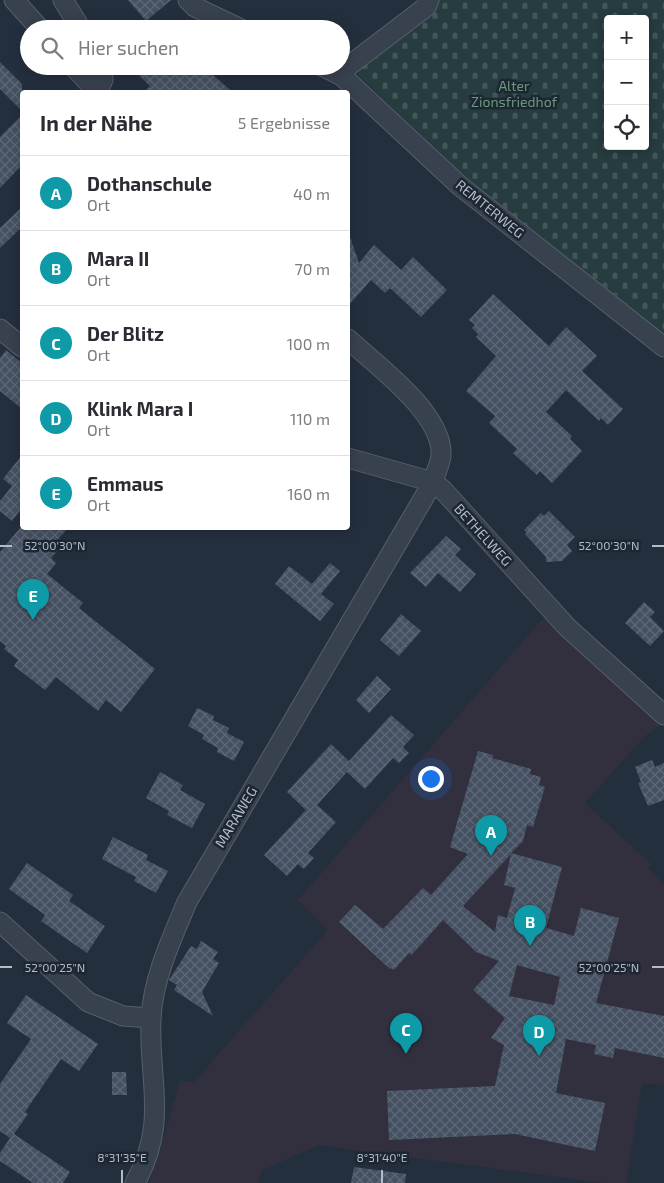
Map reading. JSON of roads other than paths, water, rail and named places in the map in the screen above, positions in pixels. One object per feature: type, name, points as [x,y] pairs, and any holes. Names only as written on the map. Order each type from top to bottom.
[{"type":"street","points":[[14,0],[32,20]]},
{"type":"street","points":[[63,0],[75,20]]},
{"type":"street","points":[[188,0],[195,7],[222,20]]},
{"type":"street","points":[[350,56],[427,3]]},
{"type":"street","points":[[81,75],[95,90]]},
{"type":"street","points":[[98,90],[103,80],[103,75]]},
{"type":"street","name":"REMTERWEG","points":[[336,75],[460,186],[664,347]]},
{"type":"street","points":[[0,329],[20,346]]},
{"type":"street","points":[[350,341],[404,389],[435,426],[441,455],[433,482],[350,459]]},
{"type":"street","name":"BETHELWEG","points":[[433,482],[443,490],[567,627],[664,715]]},
{"type":"street","name":"MARAWEG","points":[[135,1183],[151,1141],[156,1106],[151,1018],[165,954],[187,902],[433,482]]},
{"type":"street","points":[[0,922],[88,1002],[123,1016],[151,1018]]},
{"type":"place","name":"Emmaus","points":[[33,620]]},
{"type":"place","name":"Dothanschule","points":[[491,856]]},
{"type":"place","name":"Mara II","points":[[530,946]]},
{"type":"place","name":"Der Blitz","points":[[406,1054]]},
{"type":"place","name":"Klink Mara I","points":[[539,1056]]},
{"type":"park label","name":"Alter Zionsfriedhof","points":[[514,94]]}]
